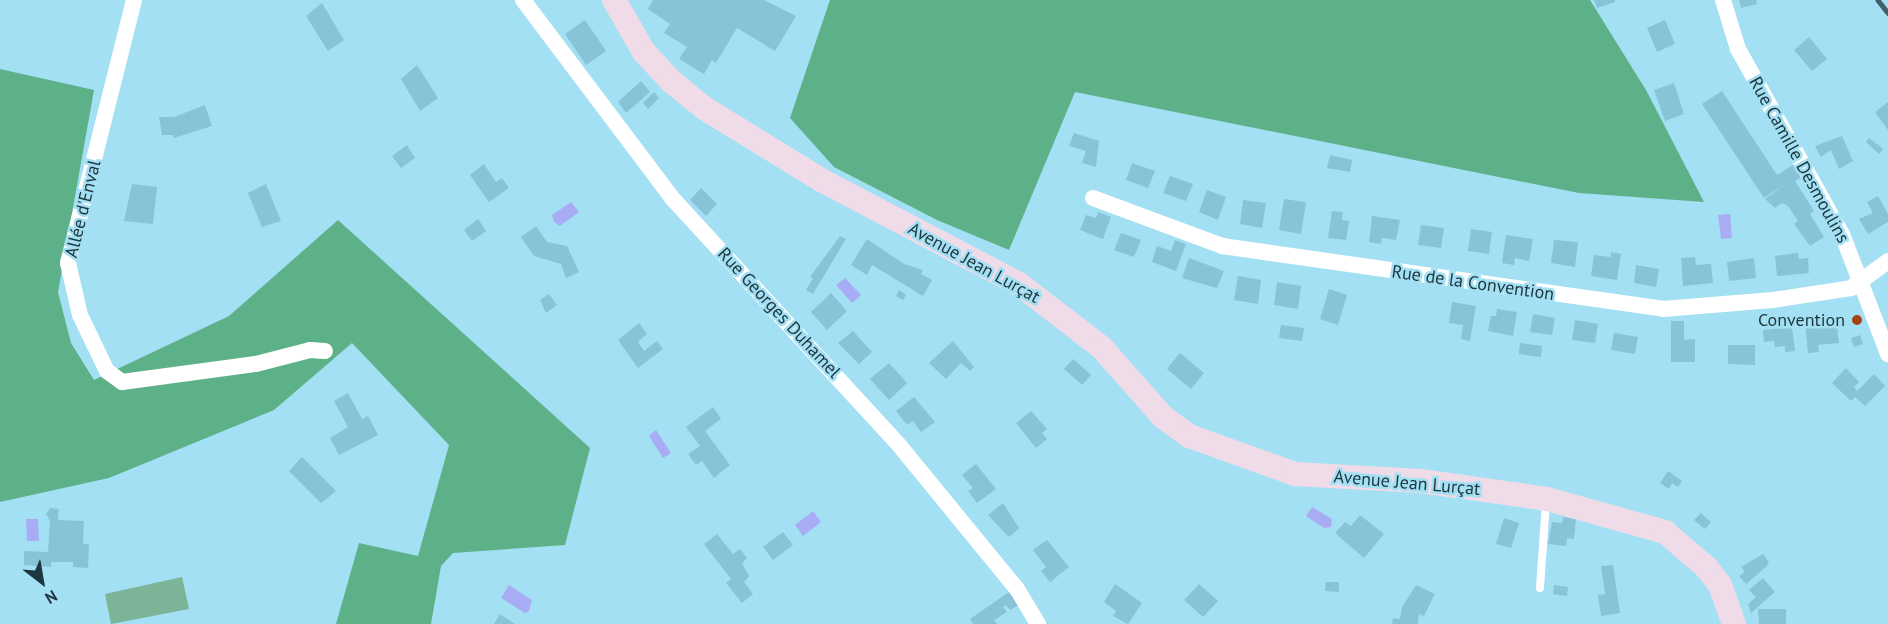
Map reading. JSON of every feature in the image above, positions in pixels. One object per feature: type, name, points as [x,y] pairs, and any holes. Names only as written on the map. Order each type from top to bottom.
[{"type":"main road","name":"Avenue Jean Lurçat","points":[[614,0],[645,52],[671,81],[704,108],[812,175],[1019,284],[1102,348],[1163,417],[1189,436],[1295,474],[1421,481],[1547,499],[1665,532],[1706,567],[1720,585],[1734,624]]},
{"type":"street","name":"Allée d'Enval","points":[[134,0],[68,263],[80,315],[107,371],[122,382],[256,364],[310,350],[325,351]]},
{"type":"street","name":"Rue Georges Duhamel","points":[[523,0],[672,198],[892,437],[1017,589],[1038,624]]},
{"type":"street","name":"Rue Camille Desmoulins","points":[[1722,0],[1738,49],[1842,234],[1858,282],[1888,354]]},
{"type":"street","name":"Rue de la Convention","points":[[1093,198],[1222,246],[1663,309],[1773,300],[1851,288],[1888,261]]},
{"type":"lane","points":[[1540,588],[1547,499]]},
{"type":"green space","points":[[830,0],[1590,0],[1646,90],[1704,202],[1579,193],[1075,92],[1009,250],[937,220],[834,167],[790,118]]},
{"type":"green space","points":[[0,69],[94,90],[58,292],[71,343],[94,380],[229,316],[338,220],[590,448],[565,545],[453,553],[441,566],[431,624],[336,624],[359,543],[418,556],[449,445],[352,343],[274,410],[109,478],[0,502]]},
{"type":"green space","points":[[182,577],[189,609],[111,624],[105,594]]},
{"type":"water","points":[[571,202],[579,212],[560,226],[554,222],[552,215]]},
{"type":"water","points":[[1730,214],[1732,238],[1721,239],[1718,215]]},
{"type":"water","points":[[845,278],[861,295],[852,303],[836,285]]},
{"type":"water","points":[[656,430],[671,453],[663,458],[649,436]]},
{"type":"water","points":[[1312,507],[1332,519],[1331,527],[1324,528],[1306,516]]},
{"type":"water","points":[[813,511],[821,522],[803,536],[795,525]]},
{"type":"water","points":[[26,519],[38,519],[39,541],[27,541]]},
{"type":"water","points":[[509,585],[532,600],[529,611],[525,613],[501,598]]},
{"type":"building","points":[[653,0],[764,0],[796,16],[775,51],[737,28],[716,63],[712,60],[704,74],[679,59],[687,47],[664,33],[670,24],[648,9]]},
{"type":"building","points":[[1594,0],[1615,0],[1615,2],[1597,8]]},
{"type":"building","points":[[1739,0],[1756,0],[1757,4],[1741,8]]},
{"type":"building","points":[[322,3],[344,40],[328,51],[306,16]]},
{"type":"building","points":[[585,20],[606,51],[586,65],[565,34]]},
{"type":"building","points":[[1665,20],[1675,44],[1657,52],[1647,28]]},
{"type":"building","points":[[1809,37],[1827,59],[1812,71],[1794,50]]},
{"type":"building","points":[[417,65],[438,98],[420,111],[401,79]]},
{"type":"building","points":[[641,81],[650,92],[626,113],[618,102]]},
{"type":"building","points":[[1674,83],[1684,114],[1665,121],[1654,90]]},
{"type":"building","points":[[1722,91],[1777,175],[1793,165],[1801,177],[1795,181],[1814,211],[1810,214],[1824,237],[1810,246],[1794,224],[1798,221],[1788,206],[1782,203],[1775,208],[1765,199],[1784,185],[1764,198],[1702,104]]},
{"type":"building","points":[[654,92],[659,98],[648,109],[643,103]]},
{"type":"building","points":[[1888,102],[1888,130],[1875,112]]},
{"type":"building","points":[[205,105],[212,126],[174,138],[173,135],[162,135],[159,117],[174,117]]},
{"type":"building","points":[[1074,133],[1099,141],[1096,167],[1082,163],[1086,151],[1069,146]]},
{"type":"building","points":[[1842,136],[1853,161],[1839,169],[1831,150],[1821,157],[1815,146]]},
{"type":"building","points":[[1869,138],[1883,149],[1879,154],[1866,142]]},
{"type":"building","points":[[407,145],[415,158],[401,168],[392,156]]},
{"type":"building","points":[[1330,155],[1352,160],[1350,172],[1327,168]]},
{"type":"building","points":[[1132,163],[1155,171],[1148,188],[1126,180]]},
{"type":"building","points":[[484,164],[496,182],[502,178],[509,188],[489,202],[470,175]]},
{"type":"building","points":[[1170,176],[1193,184],[1186,201],[1163,193]]},
{"type":"building","points":[[132,184],[157,187],[153,224],[124,221]]},
{"type":"building","points":[[266,184],[281,221],[262,227],[248,193]]},
{"type":"building","points":[[701,188],[717,204],[706,216],[690,200]]},
{"type":"building","points":[[1207,190],[1226,197],[1218,220],[1199,212]]},
{"type":"building","points":[[1878,196],[1888,214],[1888,222],[1868,234],[1859,219],[1873,213],[1867,202]]},
{"type":"building","points":[[1284,199],[1306,202],[1301,234],[1279,230]]},
{"type":"building","points":[[1243,200],[1266,203],[1262,228],[1240,224]]},
{"type":"building","points":[[1332,211],[1343,212],[1342,220],[1349,221],[1346,240],[1328,238]]},
{"type":"building","points":[[1098,212],[1111,217],[1103,239],[1080,230],[1086,215],[1096,218]]},
{"type":"building","points":[[1372,216],[1400,220],[1396,240],[1382,238],[1381,244],[1369,242]]},
{"type":"building","points":[[478,219],[486,231],[472,241],[464,230]]},
{"type":"building","points":[[1421,225],[1444,228],[1441,248],[1418,245]]},
{"type":"building","points":[[536,226],[547,242],[567,246],[579,272],[566,278],[561,264],[534,256],[521,237]]},
{"type":"building","points":[[1471,229],[1492,232],[1489,254],[1468,251]]},
{"type":"building","points":[[1121,233],[1141,240],[1134,257],[1114,250]]},
{"type":"building","points":[[1506,235],[1533,239],[1529,261],[1515,258],[1514,265],[1502,263]]},
{"type":"building","points":[[840,236],[846,239],[813,294],[806,290],[813,278],[810,277]]},
{"type":"building","points":[[867,239],[904,264],[923,270],[921,274],[932,280],[923,296],[872,265],[867,275],[851,265]]},
{"type":"building","points":[[1175,240],[1186,244],[1176,271],[1152,262],[1157,246],[1171,251]]},
{"type":"building","points":[[1554,240],[1578,242],[1575,267],[1551,263]]},
{"type":"building","points":[[1611,252],[1621,254],[1617,280],[1591,276],[1594,255],[1611,257]]},
{"type":"building","points":[[1798,253],[1799,259],[1808,258],[1809,273],[1777,276],[1775,256]]},
{"type":"building","points":[[1695,257],[1696,265],[1711,264],[1713,283],[1683,286],[1681,258]]},
{"type":"building","points":[[1189,258],[1224,271],[1217,288],[1182,278]]},
{"type":"building","points":[[1754,258],[1756,278],[1729,281],[1727,262]]},
{"type":"building","points":[[1636,265],[1659,269],[1656,287],[1634,283]]},
{"type":"building","points":[[1238,276],[1261,280],[1258,304],[1234,300]]},
{"type":"building","points":[[1277,282],[1301,286],[1298,309],[1274,305]]},
{"type":"building","points":[[1329,289],[1347,295],[1338,325],[1320,319]]},
{"type":"building","points":[[899,290],[906,295],[903,300],[896,296]]},
{"type":"building","points":[[831,293],[847,311],[827,330],[811,312]]},
{"type":"building","points":[[549,294],[557,305],[546,313],[540,300]]},
{"type":"building","points":[[1452,302],[1476,306],[1470,341],[1461,339],[1463,325],[1449,323]]},
{"type":"building","points":[[1497,309],[1517,312],[1513,336],[1488,331],[1491,316],[1496,316]]},
{"type":"building","points":[[1533,314],[1555,318],[1552,335],[1530,332]]},
{"type":"building","points":[[1836,319],[1839,343],[1818,345],[1819,352],[1808,353],[1805,322]]},
{"type":"building","points":[[1575,320],[1598,324],[1595,343],[1572,340]]},
{"type":"building","points":[[1671,321],[1684,321],[1684,340],[1695,339],[1695,362],[1671,362]]},
{"type":"building","points":[[639,323],[647,334],[638,342],[644,351],[657,341],[663,349],[638,368],[618,340]]},
{"type":"building","points":[[1281,325],[1304,328],[1302,341],[1279,338]]},
{"type":"building","points":[[1792,327],[1795,351],[1785,352],[1785,346],[1775,347],[1774,341],[1764,342],[1763,330]]},
{"type":"building","points":[[853,331],[872,352],[859,364],[838,343]]},
{"type":"building","points":[[1614,333],[1638,337],[1635,354],[1611,350]]},
{"type":"building","points":[[1860,335],[1863,344],[1854,347],[1851,338]]},
{"type":"building","points":[[953,341],[974,367],[970,371],[961,363],[946,379],[929,363]]},
{"type":"building","points":[[1520,343],[1542,346],[1541,357],[1519,354]]},
{"type":"building","points":[[1728,345],[1755,345],[1755,365],[1728,364]]},
{"type":"building","points":[[1180,353],[1204,373],[1191,389],[1167,369]]},
{"type":"building","points":[[1073,359],[1091,375],[1082,385],[1064,369]]},
{"type":"building","points":[[889,363],[907,383],[889,400],[870,379]]},
{"type":"building","points":[[1846,368],[1859,382],[1854,387],[1857,391],[1874,374],[1885,386],[1865,406],[1855,397],[1851,401],[1832,383]]},
{"type":"building","points":[[348,393],[362,419],[368,416],[378,435],[339,455],[330,438],[348,427],[334,401]]},
{"type":"building","points":[[914,397],[935,422],[921,432],[913,421],[907,425],[896,411]]},
{"type":"building","points":[[713,407],[721,419],[705,431],[730,465],[714,478],[702,461],[696,465],[688,454],[700,446],[686,427]]},
{"type":"building","points":[[1031,411],[1047,429],[1042,433],[1047,439],[1036,448],[1016,423]]},
{"type":"building","points":[[302,457],[336,491],[321,503],[289,471]]},
{"type":"building","points":[[976,464],[996,489],[977,503],[968,491],[973,488],[962,475]]},
{"type":"building","points":[[1668,471],[1682,481],[1678,487],[1672,483],[1669,489],[1660,483]]},
{"type":"building","points":[[1003,503],[1019,528],[1009,537],[988,515]]},
{"type":"building","points":[[50,508],[59,509],[58,520],[84,521],[83,544],[89,544],[88,568],[73,567],[73,562],[51,562],[51,567],[24,565],[24,551],[48,552],[50,521],[46,514]]},
{"type":"building","points":[[1701,513],[1711,522],[1705,529],[1694,520]]},
{"type":"building","points":[[1360,515],[1384,534],[1364,558],[1335,533],[1345,522],[1351,526]]},
{"type":"building","points":[[1563,517],[1576,519],[1574,539],[1567,538],[1566,546],[1548,544],[1552,522],[1562,523]]},
{"type":"building","points":[[1504,518],[1519,523],[1511,548],[1496,544]]},
{"type":"building","points":[[783,532],[793,545],[773,560],[763,547]]},
{"type":"building","points":[[717,534],[733,554],[740,549],[747,558],[742,563],[749,576],[744,582],[753,594],[742,603],[726,583],[731,579],[704,544]]},
{"type":"building","points":[[1047,540],[1069,567],[1050,582],[1041,571],[1046,567],[1033,550]]},
{"type":"building","points":[[1763,554],[1769,562],[1746,584],[1739,576],[1745,572],[1741,567]]},
{"type":"building","points":[[1613,565],[1620,613],[1601,616],[1598,595],[1605,594],[1601,566]]},
{"type":"building","points":[[1763,578],[1775,592],[1751,613],[1748,604],[1756,597],[1749,590]]},
{"type":"building","points":[[1326,582],[1339,582],[1339,592],[1325,591]]},
{"type":"building","points":[[1115,584],[1142,603],[1128,624],[1113,616],[1116,611],[1104,602]]},
{"type":"building","points":[[1199,584],[1218,601],[1203,617],[1184,600]]},
{"type":"building","points":[[1416,585],[1435,594],[1424,616],[1419,614],[1418,624],[1392,624],[1393,618],[1400,619],[1402,607]]},
{"type":"building","points":[[1554,585],[1568,587],[1567,596],[1553,594]]},
{"type":"building","points":[[1009,592],[1019,605],[1010,610],[1006,605],[1003,607],[1007,612],[994,620],[997,624],[973,624],[970,619]]},
{"type":"building","points":[[1758,609],[1786,609],[1786,624],[1759,624]]},
{"type":"building","points":[[500,614],[515,624],[494,624]]},
{"type":"railway","points":[[1878,0],[1888,13]]},
{"type":"place","name":"Convention","points":[[1857,320]]}]
